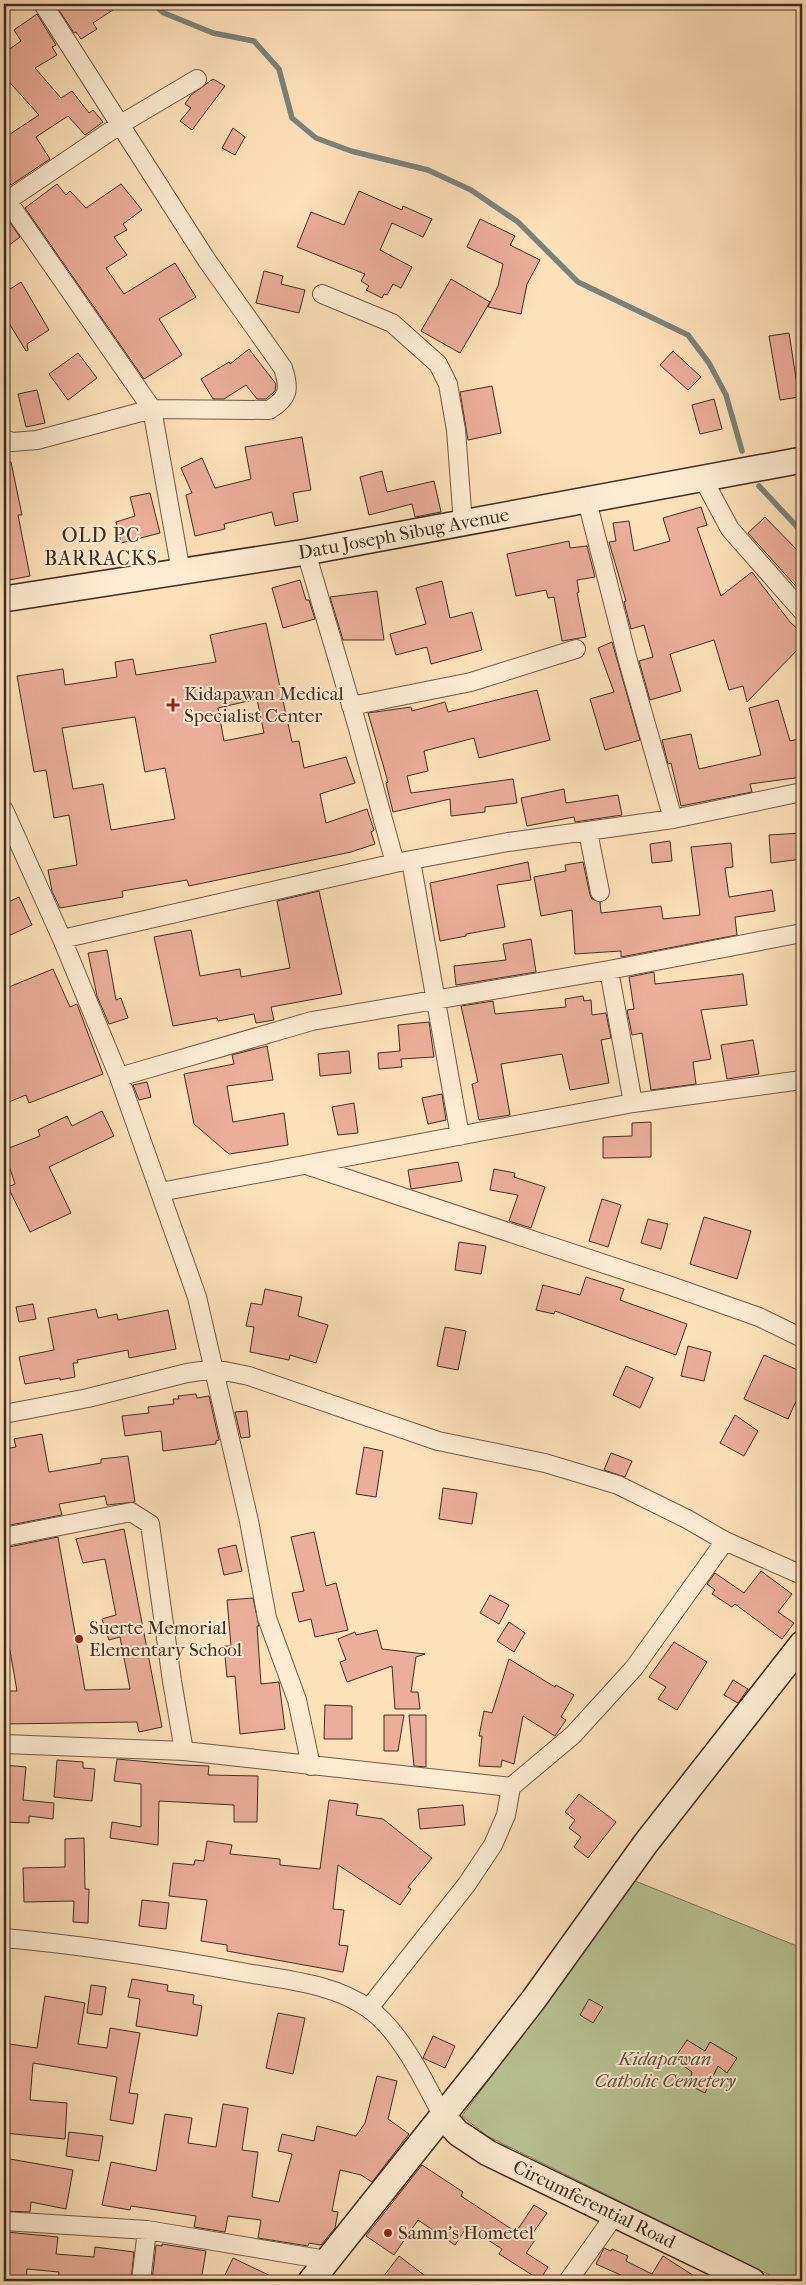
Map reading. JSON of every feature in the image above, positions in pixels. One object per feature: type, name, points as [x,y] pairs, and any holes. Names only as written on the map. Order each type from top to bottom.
[{"type":"street","points":[[4,439],[12,442],[37,440],[152,410],[269,410],[281,402],[286,394],[288,381],[283,368],[206,260],[43,4]]},
{"type":"street","points":[[181,572],[152,410],[5,200],[121,124],[197,79]]},
{"type":"street","points":[[322,294],[392,323],[438,364],[448,384],[456,430],[463,524]]},
{"type":"street","name":"Datu Joseph Sibug Avenue","points":[[4,599],[306,552],[802,460]]},
{"type":"street","points":[[703,479],[730,529],[802,611]]},
{"type":"street","points":[[587,501],[628,662],[674,819]]},
{"type":"street","points":[[306,552],[352,706],[403,862],[434,998],[460,1136]]},
{"type":"street","points":[[352,706],[471,682],[576,649]]},
{"type":"street","points":[[62,939],[403,862],[508,842],[674,819],[802,792]]},
{"type":"street","points":[[4,810],[62,939],[119,1076],[197,1297],[249,1520],[267,1618],[297,1700],[310,1766]]},
{"type":"street","points":[[588,832],[600,892]]},
{"type":"street","points":[[119,1076],[312,1021],[434,998],[609,970],[802,933]]},
{"type":"street","points":[[609,970],[633,1103]]},
{"type":"street","points":[[160,1192],[308,1166],[633,1103],[802,1080]]},
{"type":"street","points":[[308,1166],[672,1286],[759,1317],[802,1338]]},
{"type":"street","points":[[4,1414],[88,1398],[215,1369],[249,1376],[438,1441],[545,1463],[618,1484],[687,1519],[725,1541],[802,1575]]},
{"type":"street","points":[[4,1537],[131,1512],[150,1524],[184,1751]]},
{"type":"street","points":[[369,2008],[467,1884],[493,1845],[506,1815],[512,1786],[573,1735],[634,1668],[725,1541]]},
{"type":"street","points":[[311,2281],[534,2000],[646,1844],[802,1644]]},
{"type":"street","points":[[4,1744],[184,1751],[310,1766],[512,1786]]},
{"type":"street","points":[[4,1938],[58,1942],[181,1960],[322,1987],[348,1997],[369,2008],[389,2026],[424,2082],[443,2117]]},
{"type":"street","name":"Circumferential Road","points":[[443,2117],[458,2133],[488,2153],[752,2281]]},
{"type":"street","points":[[568,2281],[615,2215]]},
{"type":"street","points":[[4,2221],[147,2230],[327,2260]]},
{"type":"street","points":[[141,2281],[147,2230]]},
{"type":"green space","name":"Kidapawan Catholic Cemetery","points":[[635,1881],[802,1948],[802,2281],[782,2281],[487,2136],[462,2116]]},
{"type":"building","points":[[55,4],[122,4],[93,23],[97,29],[81,39],[76,32],[74,33]]},
{"type":"building","points":[[37,14],[56,45],[52,47],[57,55],[35,68],[61,98],[72,91],[89,113],[93,110],[103,122],[85,135],[68,116],[36,137],[50,159],[11,185],[4,174],[4,138],[39,115],[4,76],[4,53],[21,41],[14,30]]},
{"type":"building","points":[[213,79],[225,86],[192,130],[180,121],[191,108],[185,104],[191,95]]},
{"type":"building","points":[[233,128],[245,137],[235,155],[222,148]]},
{"type":"building","points":[[57,184],[66,195],[70,191],[86,208],[121,184],[142,210],[123,224],[127,230],[114,237],[127,255],[106,268],[124,294],[175,263],[196,297],[159,319],[182,355],[144,379],[25,208]]},
{"type":"building","points":[[359,191],[402,210],[403,206],[432,219],[423,237],[392,223],[380,250],[412,267],[401,288],[393,284],[387,295],[384,294],[382,298],[366,290],[369,286],[361,281],[365,274],[297,247],[311,212],[344,225]]},
{"type":"building","points":[[480,219],[515,236],[510,245],[540,260],[527,284],[521,314],[488,307],[498,286],[503,264],[467,247]]},
{"type":"building","points":[[9,221],[20,237],[4,249],[4,225]]},
{"type":"building","points":[[264,271],[283,276],[281,284],[305,290],[299,313],[256,303]]},
{"type":"building","points":[[451,279],[490,302],[460,353],[421,331]]},
{"type":"building","points":[[21,282],[49,330],[27,344],[28,350],[26,351],[4,315],[4,293]]},
{"type":"building","points":[[789,333],[799,397],[780,400],[769,336]]},
{"type":"building","points":[[249,349],[276,384],[275,391],[266,399],[257,399],[246,385],[224,399],[213,399],[201,379],[229,362],[230,364]]},
{"type":"building","points":[[673,351],[701,377],[688,390],[660,365]]},
{"type":"building","points":[[78,353],[97,378],[68,400],[49,374]]},
{"type":"building","points":[[492,386],[501,433],[468,440],[460,392]]},
{"type":"building","points":[[37,390],[45,423],[26,427],[18,394]]},
{"type":"building","points":[[714,399],[722,429],[700,434],[692,405]]},
{"type":"building","points":[[302,437],[311,490],[293,493],[298,521],[275,526],[272,512],[224,524],[225,529],[195,536],[186,495],[192,493],[181,468],[202,458],[215,488],[251,479],[245,447]]},
{"type":"building","points":[[11,462],[22,515],[18,515],[30,576],[4,581],[4,463]]},
{"type":"building","points":[[382,471],[387,492],[434,481],[441,512],[415,517],[412,504],[369,515],[360,477]]},
{"type":"building","points":[[150,493],[160,533],[121,543],[116,522],[135,516],[130,497]]},
{"type":"building","points":[[701,507],[707,525],[697,528],[721,596],[752,572],[790,622],[802,633],[802,645],[747,702],[743,686],[729,690],[714,640],[670,654],[681,691],[650,700],[639,661],[653,657],[644,625],[631,629],[624,602],[626,601],[609,542],[616,541],[613,523],[629,521],[634,551],[670,541],[663,518]]},
{"type":"building","points":[[765,517],[802,555],[802,593],[748,533]]},
{"type":"building","points":[[569,541],[570,548],[587,546],[595,577],[577,580],[579,592],[577,593],[586,637],[562,641],[554,597],[548,598],[546,590],[516,596],[507,554]]},
{"type":"building","points":[[300,580],[306,600],[309,600],[315,619],[283,628],[272,588]]},
{"type":"building","points":[[442,581],[450,618],[472,612],[482,650],[431,664],[427,647],[396,655],[390,634],[426,624],[416,588]]},
{"type":"building","points":[[377,591],[384,640],[343,640],[330,597]]},
{"type":"building","points":[[266,623],[292,742],[299,741],[304,768],[346,757],[355,783],[320,794],[326,823],[367,809],[374,830],[371,832],[375,844],[351,852],[189,886],[187,880],[122,891],[123,897],[60,908],[52,891],[48,870],[77,865],[69,815],[54,818],[46,770],[34,772],[17,676],[63,669],[65,685],[117,677],[115,662],[133,659],[136,675],[216,662],[210,635]],"holes":[[[257,699],[264,733],[224,741],[218,708]],[[135,717],[145,772],[165,768],[175,819],[111,830],[103,784],[73,789],[62,728]]]},
{"type":"building","points":[[612,642],[640,740],[605,750],[590,699],[614,692],[598,648]]},
{"type":"building","points":[[537,690],[550,740],[479,758],[474,738],[424,751],[428,771],[407,776],[411,793],[513,779],[517,803],[485,807],[485,812],[451,816],[450,799],[393,812],[386,783],[388,782],[368,713],[411,707],[412,711],[445,702],[448,712]]},
{"type":"building","points":[[778,700],[790,741],[802,738],[802,777],[750,784],[752,792],[681,806],[671,763],[668,764],[662,740],[691,734],[699,769],[761,755],[749,708]]},
{"type":"building","points":[[564,789],[566,803],[618,795],[622,815],[575,822],[574,817],[527,826],[521,798]]},
{"type":"building","points":[[802,833],[802,859],[771,863],[769,835]]},
{"type":"building","points":[[670,841],[672,861],[652,863],[650,844]]},
{"type":"building","points":[[731,843],[733,867],[725,868],[729,897],[772,890],[775,911],[735,917],[737,935],[621,957],[621,951],[575,954],[572,910],[541,916],[534,877],[566,871],[565,865],[583,862],[590,895],[592,899],[600,902],[601,913],[661,906],[663,919],[700,915],[691,847]]},
{"type":"building","points":[[528,862],[531,880],[497,885],[505,927],[440,941],[430,883]]},
{"type":"building","points":[[319,891],[342,994],[271,1007],[274,1020],[256,1023],[254,1014],[218,1021],[217,1018],[173,1026],[154,937],[191,930],[200,976],[240,969],[241,977],[290,968],[277,901]]},
{"type":"building","points":[[19,897],[32,925],[4,938],[4,904]]},
{"type":"building","points":[[531,939],[536,972],[456,985],[454,966],[506,960],[503,944]]},
{"type":"building","points":[[107,950],[116,1000],[121,998],[128,1018],[109,1024],[97,996],[88,953]]},
{"type":"building","points":[[53,969],[70,1007],[77,1004],[103,1074],[29,1103],[26,1095],[4,1104],[4,989]]},
{"type":"building","points":[[654,972],[655,984],[743,974],[747,1005],[701,1010],[711,1059],[693,1062],[696,1084],[651,1090],[642,1033],[632,1035],[627,1010],[634,1009],[629,977]]},
{"type":"building","points":[[583,996],[584,1001],[591,1000],[592,1015],[606,1013],[611,1038],[601,1040],[609,1083],[570,1090],[562,1054],[501,1064],[510,1115],[479,1120],[472,1084],[478,1082],[461,1006],[493,1001],[495,1014],[566,1007],[565,999]]},
{"type":"building","points":[[429,1022],[434,1057],[401,1059],[402,1067],[379,1069],[378,1053],[400,1051],[398,1025]]},
{"type":"building","points":[[753,1040],[759,1074],[727,1079],[721,1045]]},
{"type":"building","points":[[267,1046],[273,1080],[227,1086],[233,1122],[284,1113],[288,1145],[229,1154],[194,1124],[184,1074],[234,1064],[232,1055]]},
{"type":"building","points":[[349,1051],[351,1073],[320,1076],[318,1054]]},
{"type":"building","points":[[147,1082],[151,1097],[139,1100],[133,1085]]},
{"type":"building","points":[[442,1094],[446,1120],[428,1124],[422,1098]]},
{"type":"building","points":[[354,1103],[358,1133],[338,1135],[332,1107]]},
{"type":"building","points":[[102,1111],[114,1136],[49,1167],[71,1213],[30,1232],[8,1187],[15,1184],[4,1150],[40,1136],[38,1130],[67,1116],[72,1126]]},
{"type":"building","points":[[651,1122],[651,1157],[603,1158],[603,1137],[632,1136],[632,1123]]},
{"type":"building","points":[[458,1162],[462,1181],[411,1189],[408,1170]]},
{"type":"building","points":[[494,1169],[515,1173],[514,1177],[545,1187],[531,1228],[509,1221],[518,1195],[490,1190]]},
{"type":"building","points":[[602,1199],[621,1205],[608,1247],[589,1241]]},
{"type":"building","points":[[704,1217],[751,1231],[737,1279],[690,1264]]},
{"type":"building","points":[[648,1219],[668,1224],[661,1249],[641,1243]]},
{"type":"building","points":[[459,1242],[486,1246],[481,1274],[455,1270]]},
{"type":"building","points":[[586,1277],[624,1289],[620,1300],[687,1324],[676,1355],[555,1311],[554,1314],[536,1310],[543,1285],[580,1295]]},
{"type":"building","points":[[265,1289],[302,1297],[298,1316],[328,1325],[316,1363],[290,1355],[289,1360],[250,1352],[254,1327],[246,1326],[251,1303],[262,1305]]},
{"type":"building","points":[[33,1304],[36,1319],[19,1322],[16,1307]]},
{"type":"building","points":[[96,1309],[98,1318],[117,1314],[118,1320],[168,1310],[176,1349],[129,1358],[128,1350],[77,1360],[78,1363],[73,1363],[75,1377],[25,1384],[19,1357],[54,1350],[48,1318]]},
{"type":"building","points":[[445,1327],[466,1331],[458,1370],[437,1366]]},
{"type":"building","points":[[688,1346],[711,1352],[704,1381],[681,1376]]},
{"type":"building","points":[[764,1355],[802,1372],[802,1388],[788,1419],[744,1399]]},
{"type":"building","points":[[626,1366],[653,1378],[640,1408],[613,1395]]},
{"type":"building","points":[[196,1394],[197,1398],[209,1396],[219,1440],[216,1441],[216,1444],[163,1451],[161,1431],[125,1436],[122,1416],[149,1413],[148,1407],[174,1404],[173,1399],[179,1399],[178,1396]]},
{"type":"building","points":[[247,1411],[250,1437],[241,1438],[235,1412]]},
{"type":"building","points":[[735,1415],[758,1431],[744,1456],[720,1443]]},
{"type":"building","points":[[42,1434],[49,1472],[101,1463],[101,1459],[128,1456],[135,1502],[107,1505],[105,1496],[59,1504],[62,1515],[5,1526],[4,1449],[16,1447],[14,1439]]},
{"type":"building","points":[[364,1447],[383,1451],[376,1497],[356,1494]]},
{"type":"building","points":[[611,1453],[632,1461],[625,1477],[604,1470]]},
{"type":"building","points":[[443,1488],[477,1493],[472,1524],[439,1519]]},
{"type":"building","name":"Suerte Memorial Elementary School","points":[[124,1529],[162,1727],[139,1732],[137,1722],[4,1724],[4,1691],[17,1691],[9,1645],[4,1646],[4,1551],[9,1551],[9,1547],[58,1537],[85,1690],[130,1689],[120,1637],[109,1640],[102,1619],[116,1615],[105,1559],[83,1563],[76,1539]]},
{"type":"building","points":[[314,1532],[326,1586],[336,1583],[348,1630],[315,1637],[311,1619],[299,1622],[292,1593],[304,1591],[291,1537]]},
{"type":"building","points":[[236,1545],[242,1571],[224,1575],[218,1549]]},
{"type":"building","points":[[761,1571],[792,1594],[778,1612],[794,1623],[782,1639],[735,1604],[732,1607],[712,1594],[715,1590],[707,1584],[715,1573],[744,1593]]},
{"type":"building","points":[[490,1595],[509,1605],[499,1624],[480,1613]]},
{"type":"building","points":[[253,1598],[259,1626],[257,1626],[261,1684],[279,1682],[285,1729],[240,1734],[235,1676],[227,1677],[224,1646],[231,1646],[227,1600]]},
{"type":"building","points":[[509,1622],[525,1633],[514,1652],[497,1641]]},
{"type":"building","points":[[377,1630],[382,1649],[425,1654],[416,1657],[411,1692],[418,1692],[420,1709],[395,1709],[392,1666],[347,1682],[340,1662],[346,1660],[338,1639],[355,1632],[356,1635]]},
{"type":"building","points":[[674,1642],[707,1662],[677,1710],[658,1699],[666,1687],[649,1677]]},
{"type":"building","points":[[509,1659],[555,1687],[556,1685],[574,1695],[561,1717],[566,1720],[555,1736],[523,1716],[514,1764],[502,1760],[501,1767],[479,1766],[482,1736],[479,1736],[484,1711],[492,1713]]},
{"type":"building","points":[[733,1680],[748,1689],[738,1703],[724,1695]]},
{"type":"building","points":[[325,1705],[352,1706],[352,1739],[324,1739]]},
{"type":"building","points":[[384,1715],[404,1715],[398,1751],[384,1751]]},
{"type":"building","points":[[409,1715],[426,1715],[426,1767],[414,1766]]},
{"type":"building","points":[[117,1759],[209,1766],[208,1775],[258,1776],[257,1822],[234,1822],[234,1805],[159,1801],[158,1845],[110,1838],[112,1822],[141,1827],[141,1784],[114,1781]]},
{"type":"building","points":[[57,1760],[83,1762],[83,1768],[95,1769],[92,1801],[54,1797]]},
{"type":"building","points":[[4,1765],[26,1767],[23,1800],[54,1803],[53,1819],[29,1816],[29,1823],[4,1822]]},
{"type":"building","points":[[579,1794],[616,1822],[588,1858],[574,1847],[581,1837],[569,1828],[575,1820],[565,1812]]},
{"type":"building","points":[[329,1800],[358,1804],[356,1815],[383,1819],[432,1858],[408,1887],[411,1889],[400,1905],[338,1865],[333,1909],[344,1910],[339,1945],[348,1946],[343,1972],[227,1951],[227,1945],[201,1941],[207,1900],[169,1896],[173,1863],[194,1865],[195,1860],[204,1861],[207,1841],[232,1845],[230,1854],[280,1859],[280,1865],[320,1869]]},
{"type":"building","points":[[463,1805],[465,1825],[420,1829],[418,1809]]},
{"type":"building","points":[[84,1838],[85,1889],[89,1889],[88,1923],[73,1922],[74,1901],[24,1902],[23,1868],[65,1867],[65,1839]]},
{"type":"building","points":[[142,1900],[169,1903],[166,1929],[139,1926]]},
{"type":"building","points":[[132,1979],[168,1985],[167,1991],[194,1995],[193,2004],[202,2006],[197,2036],[136,2026],[140,1999],[128,1997]]},
{"type":"building","points":[[91,1985],[106,1987],[102,2015],[87,2013]]},
{"type":"building","points":[[45,1996],[85,2003],[78,2044],[107,2048],[110,2028],[140,2033],[129,2093],[138,2094],[133,2124],[110,2120],[117,2077],[33,2063],[30,2100],[67,2103],[65,2139],[4,2133],[4,2080],[9,2044],[37,2048]]},
{"type":"building","points":[[589,1999],[603,2007],[593,2023],[580,2015]]},
{"type":"building","points":[[278,2013],[305,2018],[293,2074],[266,2068]]},
{"type":"building","points":[[433,2036],[455,2046],[445,2068],[423,2058]]},
{"type":"building","points":[[687,2040],[705,2051],[710,2042],[737,2058],[727,2073],[718,2066],[705,2093],[689,2085],[692,2072],[674,2059]]},
{"type":"building","points":[[377,2076],[397,2081],[388,2119],[409,2134],[372,2182],[361,2175],[340,2170],[332,2211],[338,2212],[335,2228],[321,2245],[309,2243],[308,2246],[258,2238],[261,2220],[228,2216],[225,2232],[194,2227],[196,2216],[131,2206],[130,2210],[102,2205],[111,2162],[156,2171],[165,2114],[192,2118],[188,2143],[216,2147],[223,2104],[248,2108],[242,2150],[258,2152],[252,2197],[279,2202],[292,2154],[278,2151],[282,2134],[314,2141],[317,2126],[356,2136],[365,2123]]},
{"type":"building","points":[[69,2132],[103,2136],[99,2161],[66,2156]]},
{"type":"building","points":[[4,2158],[73,2170],[66,2209],[31,2202],[30,2212],[4,2211]]},
{"type":"building","points":[[422,2165],[463,2192],[461,2196],[516,2232],[534,2205],[547,2213],[530,2237],[535,2240],[526,2253],[548,2267],[540,2280],[499,2254],[502,2249],[471,2229],[466,2228],[455,2245],[418,2220],[394,2255],[366,2236]]},
{"type":"building","points":[[6,2232],[58,2237],[56,2254],[94,2257],[95,2247],[134,2252],[131,2281],[90,2278],[90,2281],[58,2281],[59,2272],[27,2269],[26,2281],[6,2281]]},
{"type":"building","points":[[162,2244],[206,2251],[201,2281],[152,2281],[156,2245],[162,2246]]},
{"type":"building","points":[[604,2248],[611,2251],[612,2249],[628,2256],[626,2261],[652,2274],[663,2256],[702,2281],[623,2281],[625,2277],[596,2264]]},
{"type":"building","points":[[399,2256],[432,2281],[380,2281]]},
{"type":"building","points":[[233,2258],[281,2281],[222,2281]]},
{"type":"waterway","points":[[153,4],[164,13],[213,33],[254,41],[279,69],[292,118],[316,138],[351,151],[428,170],[471,190],[518,222],[578,282],[688,335],[709,363],[726,395],[742,451]]},
{"type":"waterway","points":[[759,486],[802,532]]},
{"type":"place","name":"Kidapawan Medical Specialist Center","points":[[173,705]]},
{"type":"place","name":"Suerte Memorial Elementary School","points":[[79,1639]]},
{"type":"place","name":"Samm's Hometel","points":[[388,2233]]},
{"type":"district","name":"OLD PC BARRACKS","points":[[101,546]]}]
